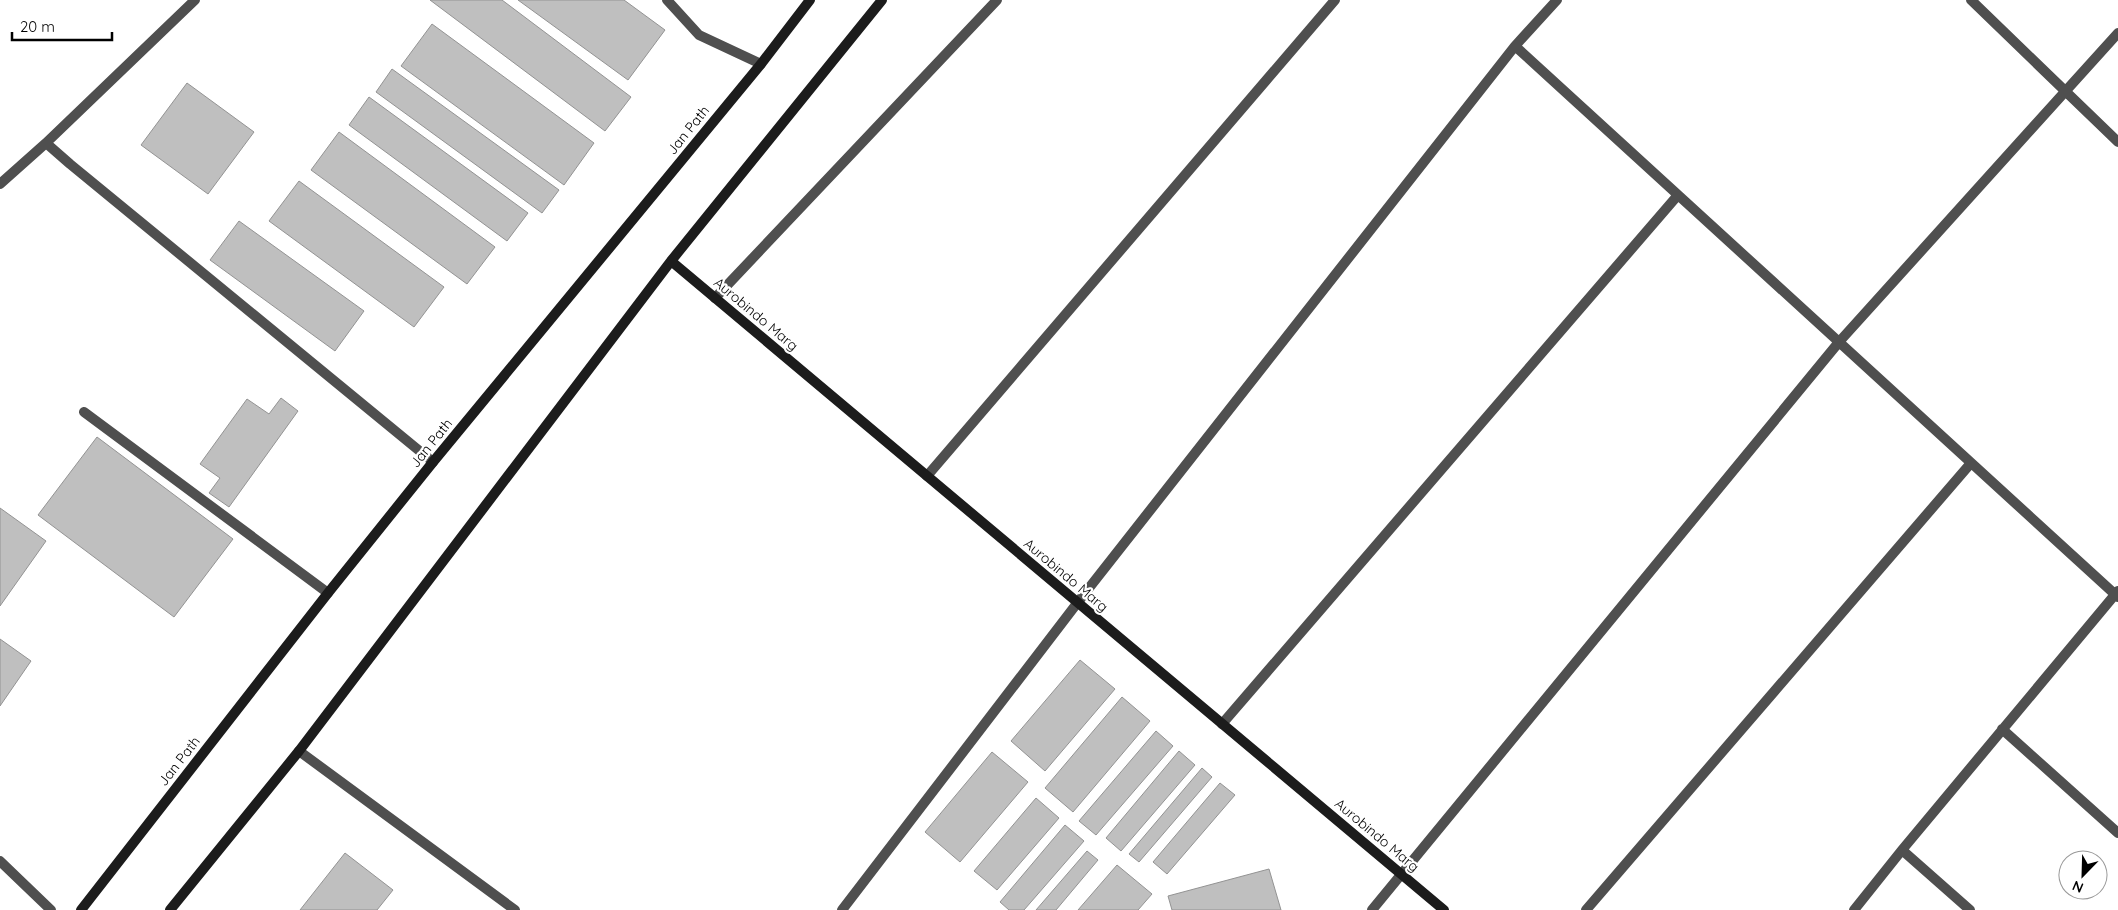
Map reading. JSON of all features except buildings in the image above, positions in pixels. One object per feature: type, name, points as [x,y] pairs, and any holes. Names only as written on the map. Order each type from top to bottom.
[{"type":"main road","name":"Jan Path","points":[[81,910],[328,593],[433,462],[761,64],[810,0]]},
{"type":"main road","points":[[170,910],[299,751],[671,261],[882,0]]},
{"type":"main road","name":"Aurobindo Marg","points":[[671,261],[1444,910]]},
{"type":"street","points":[[0,184],[46,143],[195,0]]},
{"type":"street","points":[[667,0],[699,35],[761,64]]},
{"type":"street","points":[[716,298],[997,0]]},
{"type":"street","points":[[927,476],[1335,0]]},
{"type":"street","points":[[842,910],[1078,602],[1515,46],[1557,0]]},
{"type":"street","points":[[1971,0],[2118,142]]},
{"type":"street","points":[[1372,910],[1839,342],[2118,33]]},
{"type":"street","points":[[1515,46],[2117,594],[2002,729],[1854,910]]},
{"type":"street","points":[[46,143],[433,462]]},
{"type":"street","points":[[1222,724],[1678,194]]},
{"type":"street","points":[[84,412],[328,593]]},
{"type":"street","points":[[1586,910],[1971,463]]},
{"type":"street","points":[[2002,729],[2118,833]]},
{"type":"street","points":[[299,751],[515,910]]},
{"type":"street","points":[[1902,850],[1970,910]]},
{"type":"street","points":[[0,861],[51,910]]}]
